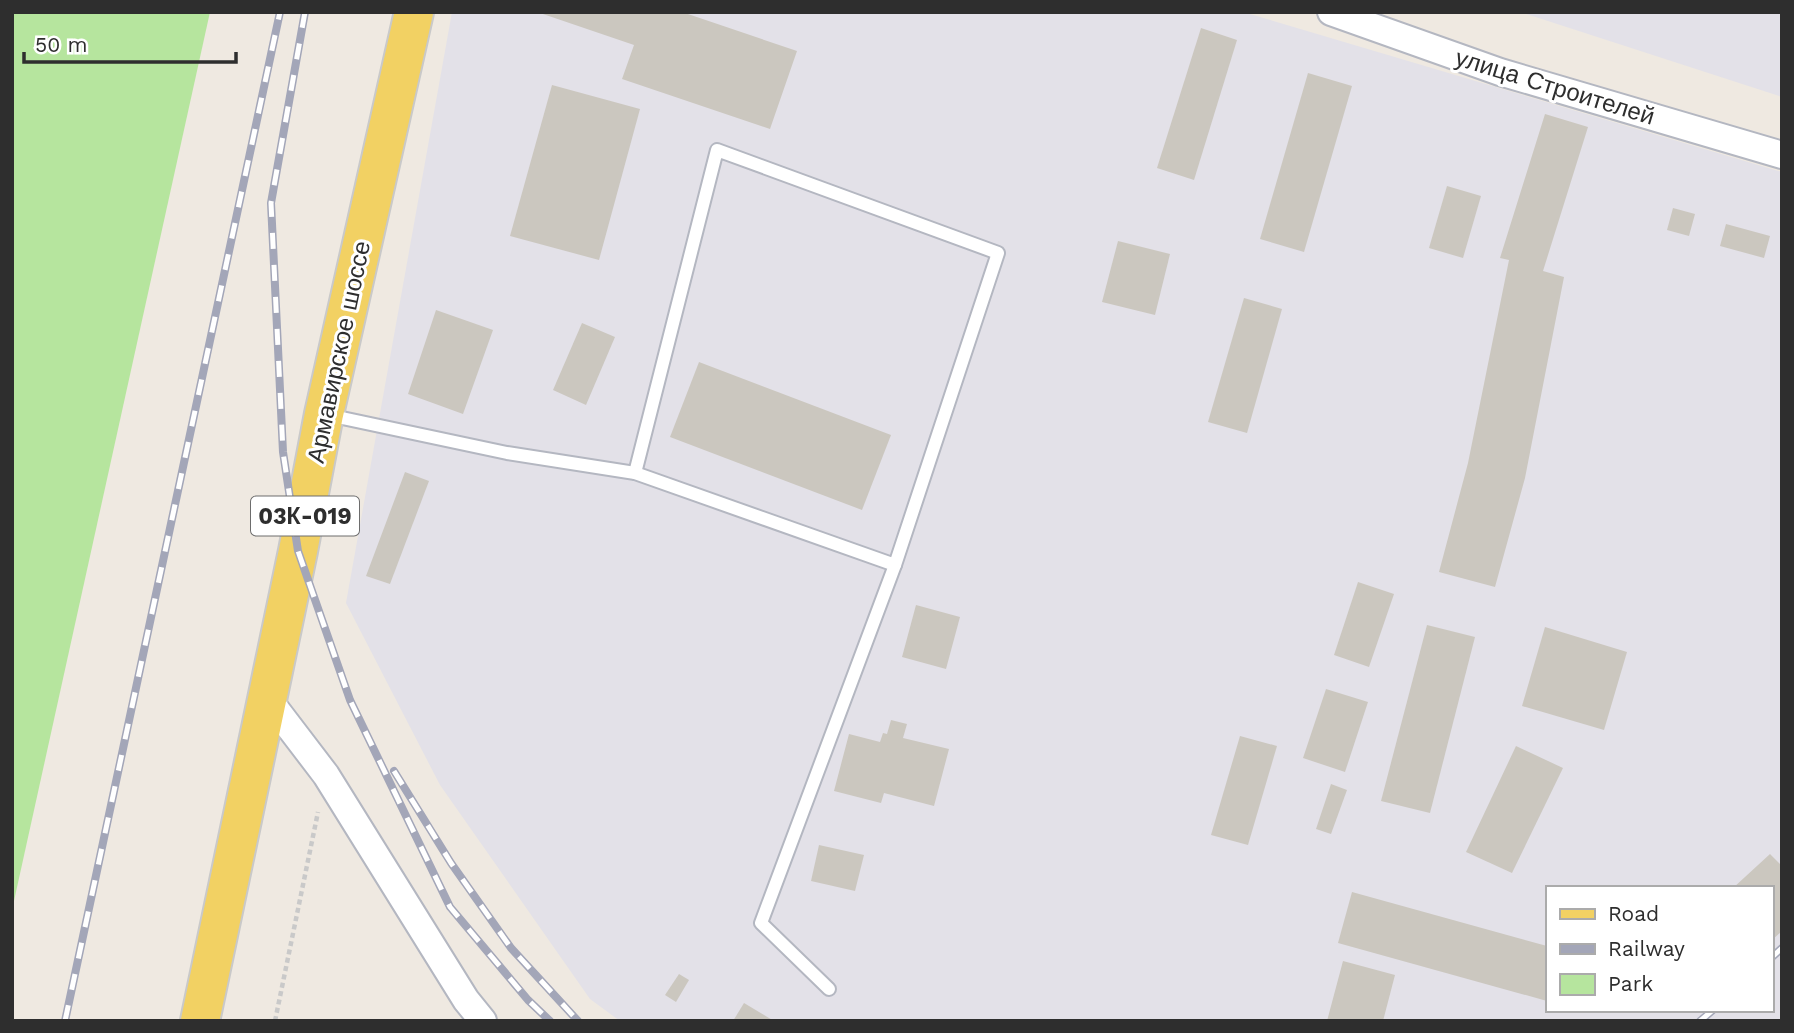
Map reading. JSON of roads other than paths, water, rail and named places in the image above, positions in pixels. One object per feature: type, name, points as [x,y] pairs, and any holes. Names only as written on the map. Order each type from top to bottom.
[{"type":"main road","name":"Армавирское шоссе","points":[[200,1021],[268,699],[324,414],[414,12]]},
{"type":"street","name":"улица Строителей","points":[[1331,12],[1500,72],[1782,155]]},
{"type":"street","points":[[268,699],[326,775],[466,1000],[484,1021]]},
{"type":"lane","points":[[635,473],[717,150],[998,253],[895,565],[761,923],[829,989]]},
{"type":"lane","points":[[324,414],[507,453],[635,473],[895,565]]},
{"type":"railway","points":[[65,1021],[280,12]]},
{"type":"railway","points":[[305,12],[271,203],[283,452],[298,551],[350,700],[450,907],[528,1000],[550,1021]]},
{"type":"railway","points":[[394,771],[451,863],[511,948],[578,1021]]},
{"type":"railway","points":[[1773,956],[1782,948]]},
{"type":"railway","points":[[1700,1021],[1711,1012]]}]
